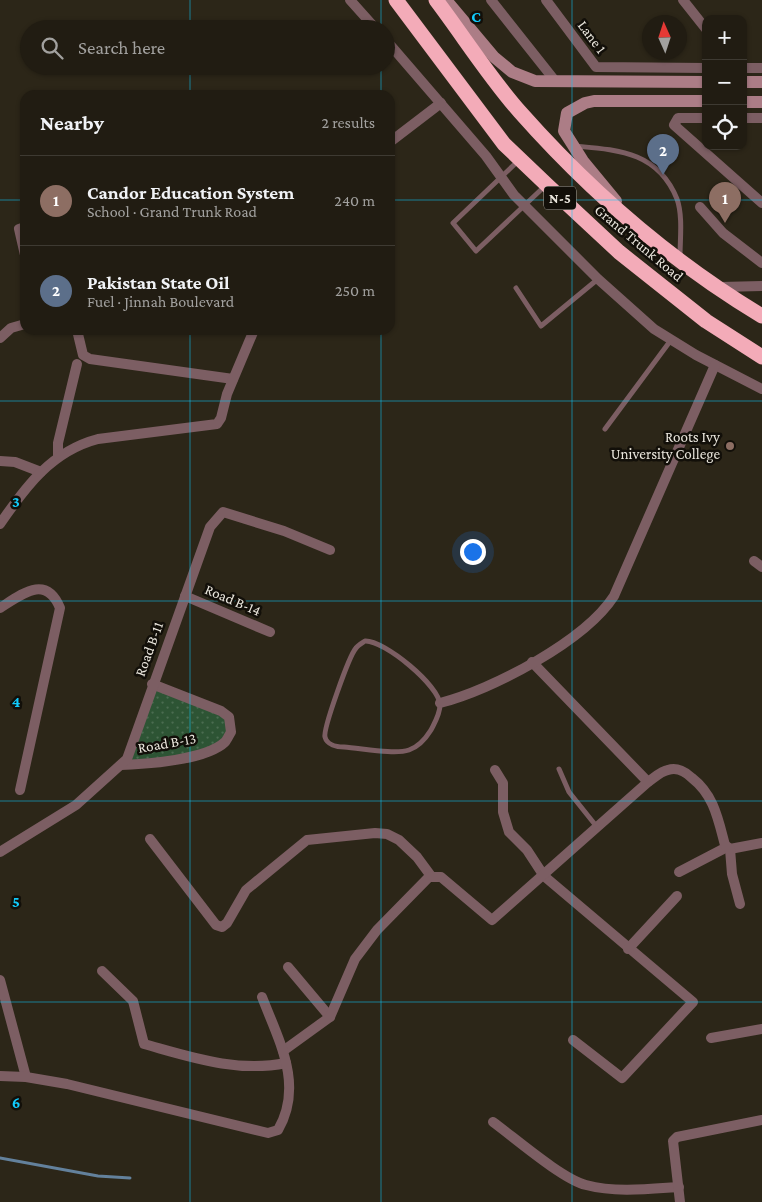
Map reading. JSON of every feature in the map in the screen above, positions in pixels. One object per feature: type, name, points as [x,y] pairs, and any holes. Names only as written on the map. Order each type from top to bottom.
[{"type":"highway","name":"Grand Trunk Road","points":[[396,0],[504,144],[546,185],[619,252],[706,321],[762,356]]},
{"type":"highway","name":"Grand Trunk Road","points":[[436,0],[519,111],[599,194],[648,235],[762,316]]},
{"type":"street","points":[[350,0],[368,20]]},
{"type":"street","points":[[446,0],[494,57],[512,72],[535,81],[702,82]]},
{"type":"street","points":[[491,0],[556,82]]},
{"type":"street","name":"Lane 1","points":[[546,0],[596,67],[702,68]]},
{"type":"street","points":[[683,0],[702,24]]},
{"type":"street","points":[[395,50],[442,103],[525,206],[598,279],[654,329],[715,365],[762,389]]},
{"type":"street","points":[[747,68],[762,68]]},
{"type":"street","points":[[660,81],[672,101]]},
{"type":"street","points":[[747,82],[762,82]]},
{"type":"street","points":[[648,235],[620,206],[572,146],[564,131],[564,121],[567,113],[585,103],[702,102]]},
{"type":"street","points":[[747,102],[762,102]]},
{"type":"street","points":[[395,138],[442,103]]},
{"type":"street","points":[[702,118],[678,118],[674,125],[702,150]]},
{"type":"street","points":[[747,118],[762,118]]},
{"type":"street","points":[[702,150],[762,203]]},
{"type":"street","points":[[700,207],[723,233],[762,263]]},
{"type":"street","points":[[719,287],[762,286]]},
{"type":"street","points":[[0,338],[11,328],[20,325]]},
{"type":"street","points":[[78,335],[84,355],[90,359],[233,379]]},
{"type":"street","points":[[0,524],[24,490],[41,472],[58,457],[80,444],[98,439],[217,424],[221,418],[233,379],[252,335]]},
{"type":"street","points":[[58,457],[58,443],[77,364]]},
{"type":"street","points":[[440,704],[458,699],[564,644],[602,611],[614,596],[715,365]]},
{"type":"street","points":[[0,461],[15,462],[41,472]]},
{"type":"street","name":"Road B-11","points":[[0,852],[76,805],[127,759],[152,684],[210,528],[223,512],[284,531],[330,550]]},
{"type":"street","points":[[0,608],[24,593],[41,588],[50,591],[56,598],[60,608],[20,790]]},
{"type":"street","name":"Road B-14","points":[[185,596],[270,632]]},
{"type":"street","points":[[532,662],[648,782]]},
{"type":"street","name":"Road B-13","points":[[121,765],[161,762],[213,749],[225,742],[231,732],[229,717],[221,711],[152,684]]},
{"type":"street","points":[[495,770],[503,783],[503,812],[509,832],[527,850],[544,876],[628,949],[693,1002],[622,1078],[573,1040]]},
{"type":"street","points":[[150,839],[216,925],[222,927],[227,923],[246,890],[306,840],[374,833],[388,834],[399,840],[417,857],[431,876],[441,877],[492,920],[648,782],[667,770],[674,770],[685,772],[698,782],[704,788],[714,806],[729,848],[732,874],[740,904]]},
{"type":"street","points":[[679,872],[729,848],[762,844]]},
{"type":"street","points":[[283,1051],[330,1017],[355,959],[377,930],[431,876]]},
{"type":"street","points":[[628,949],[677,896]]},
{"type":"street","points":[[288,967],[330,1017]]},
{"type":"street","points":[[102,971],[133,1001],[144,1044],[216,1064],[243,1066],[286,1063]]},
{"type":"street","points":[[0,980],[26,1077]]},
{"type":"street","points":[[0,1076],[26,1077],[67,1084],[268,1133],[278,1130],[285,1118],[292,1088],[283,1051],[262,997]]},
{"type":"street","points":[[711,1038],[762,1029]]},
{"type":"street","points":[[680,1202],[673,1141],[677,1136],[762,1120]]},
{"type":"street","points":[[494,1122],[564,1174],[585,1185],[624,1190],[679,1187]]},
{"type":"lane","points":[[572,146],[612,149],[644,159],[663,175],[677,200],[680,258]]},
{"type":"lane","points":[[520,159],[453,223],[476,251],[546,185]]},
{"type":"lane","points":[[516,288],[541,326],[598,279]]},
{"type":"lane","points":[[605,429],[671,340]]},
{"type":"lane","points":[[365,641],[378,645],[420,674],[434,688],[440,704],[439,714],[429,733],[420,744],[409,750],[396,752],[343,747],[330,744],[325,739],[324,730],[355,648],[365,641]]},
{"type":"lane","points":[[559,770],[569,792],[597,827]]},
{"type":"green space","points":[[153,687],[228,719],[229,733],[212,748],[139,763],[128,759]]},
{"type":"waterway","points":[[0,1158],[98,1176],[130,1178]]},
{"type":"place","name":"Pakistan State Oil","points":[[663,175]]},
{"type":"place","name":"Candor Education System","points":[[725,223]]},
{"type":"place","name":"Roots Ivy University College","points":[[730,446]]}]
